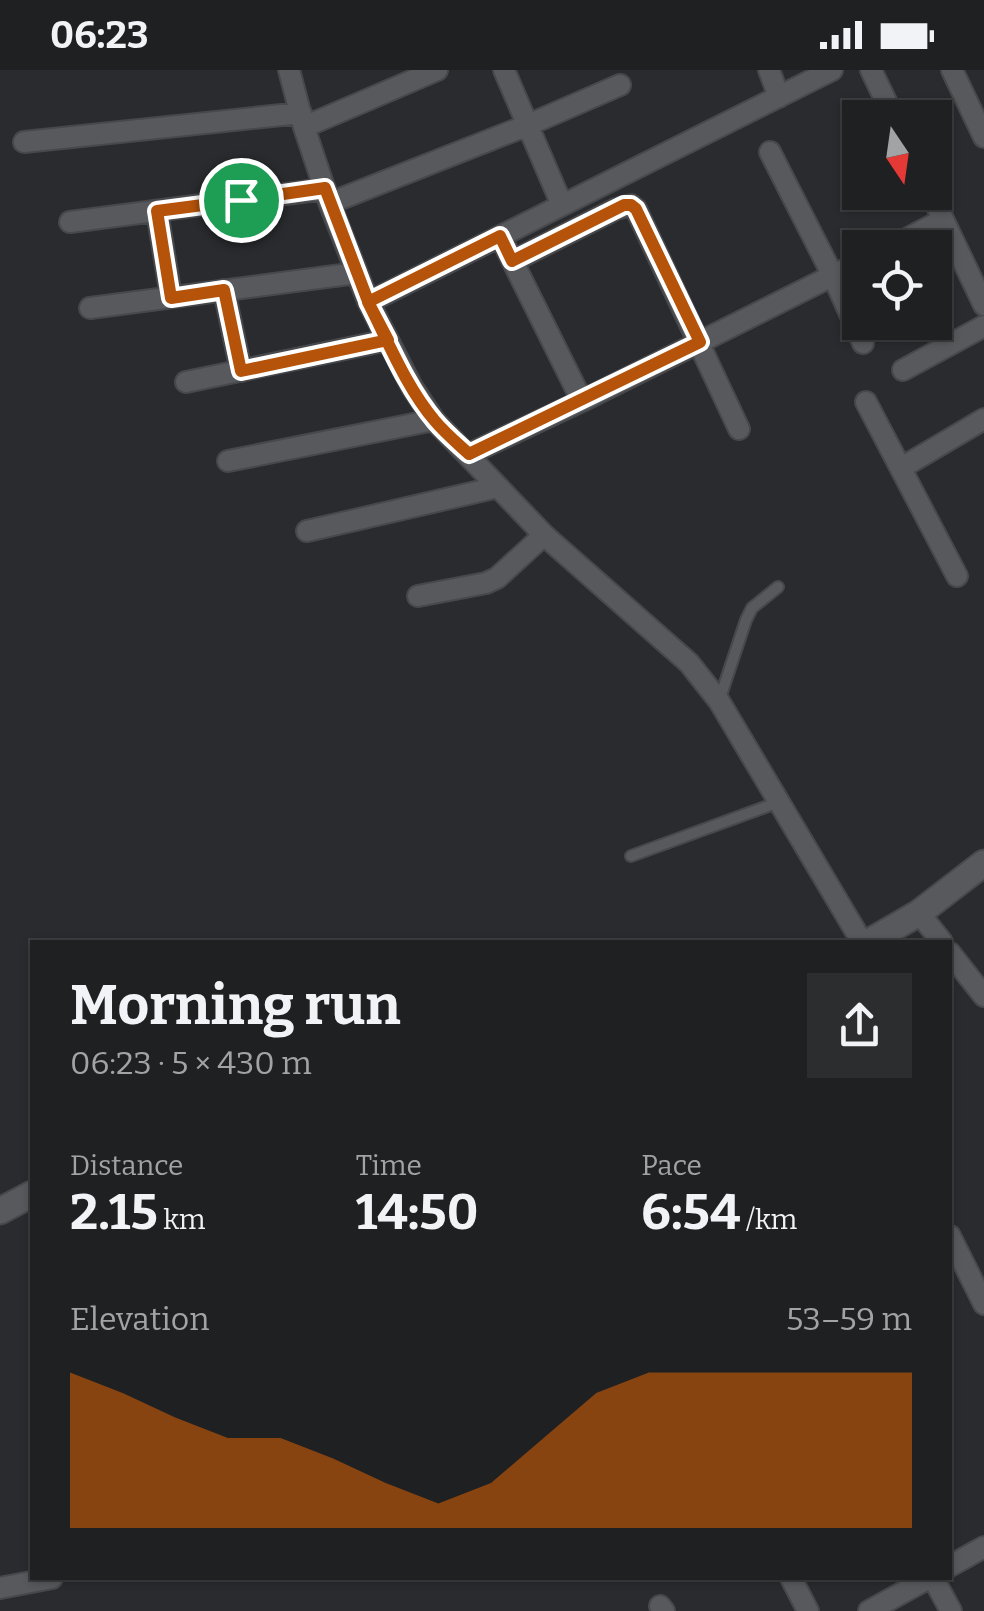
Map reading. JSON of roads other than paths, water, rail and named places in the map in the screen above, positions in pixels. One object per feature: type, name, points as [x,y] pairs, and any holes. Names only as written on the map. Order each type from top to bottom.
[{"type":"street","points":[[289,70],[327,196],[368,302],[412,387],[434,420],[544,535],[689,663],[718,702],[865,940]]},
{"type":"street","points":[[24,142],[302,120],[437,70]]},
{"type":"street","points":[[504,70],[562,205]]},
{"type":"street","points":[[769,70],[779,97]]},
{"type":"street","points":[[368,302],[832,70]]},
{"type":"street","points":[[871,70],[885,100]]},
{"type":"street","points":[[952,70],[984,137]]},
{"type":"street","points":[[70,222],[327,196],[528,125],[620,85]]},
{"type":"street","points":[[770,152],[863,343]]},
{"type":"street","points":[[512,261],[631,205],[739,429]]},
{"type":"street","points":[[938,210],[984,305]]},
{"type":"street","points":[[157,211],[171,298]]},
{"type":"street","points":[[924,230],[943,220]]},
{"type":"street","points":[[500,236],[582,401]]},
{"type":"street","points":[[469,454],[842,271]]},
{"type":"street","points":[[90,308],[357,273]]},
{"type":"street","points":[[224,290],[241,371]]},
{"type":"street","points":[[902,370],[984,326]]},
{"type":"street","points":[[186,382],[388,340]]},
{"type":"street","points":[[866,402],[957,576]]},
{"type":"street","points":[[901,468],[984,419]]},
{"type":"street","points":[[228,461],[434,420]]},
{"type":"street","points":[[307,531],[498,487]]},
{"type":"street","points":[[418,596],[497,578],[544,535]]},
{"type":"street","points":[[870,940],[919,913],[984,863]]},
{"type":"street","points":[[919,913],[940,940]]},
{"type":"street","points":[[952,956],[984,996]]},
{"type":"street","points":[[0,1211],[30,1195]]},
{"type":"street","points":[[956,1266],[984,1304]]},
{"type":"street","points":[[952,1565],[984,1547]]},
{"type":"street","points":[[0,1588],[42,1580]]},
{"type":"street","points":[[791,1580],[808,1611]]},
{"type":"street","points":[[870,1611],[927,1580]]},
{"type":"street","points":[[932,1580],[951,1611]]},
{"type":"lane","points":[[718,702],[752,608],[778,587]]},
{"type":"lane","points":[[631,856],[778,802]]}]
